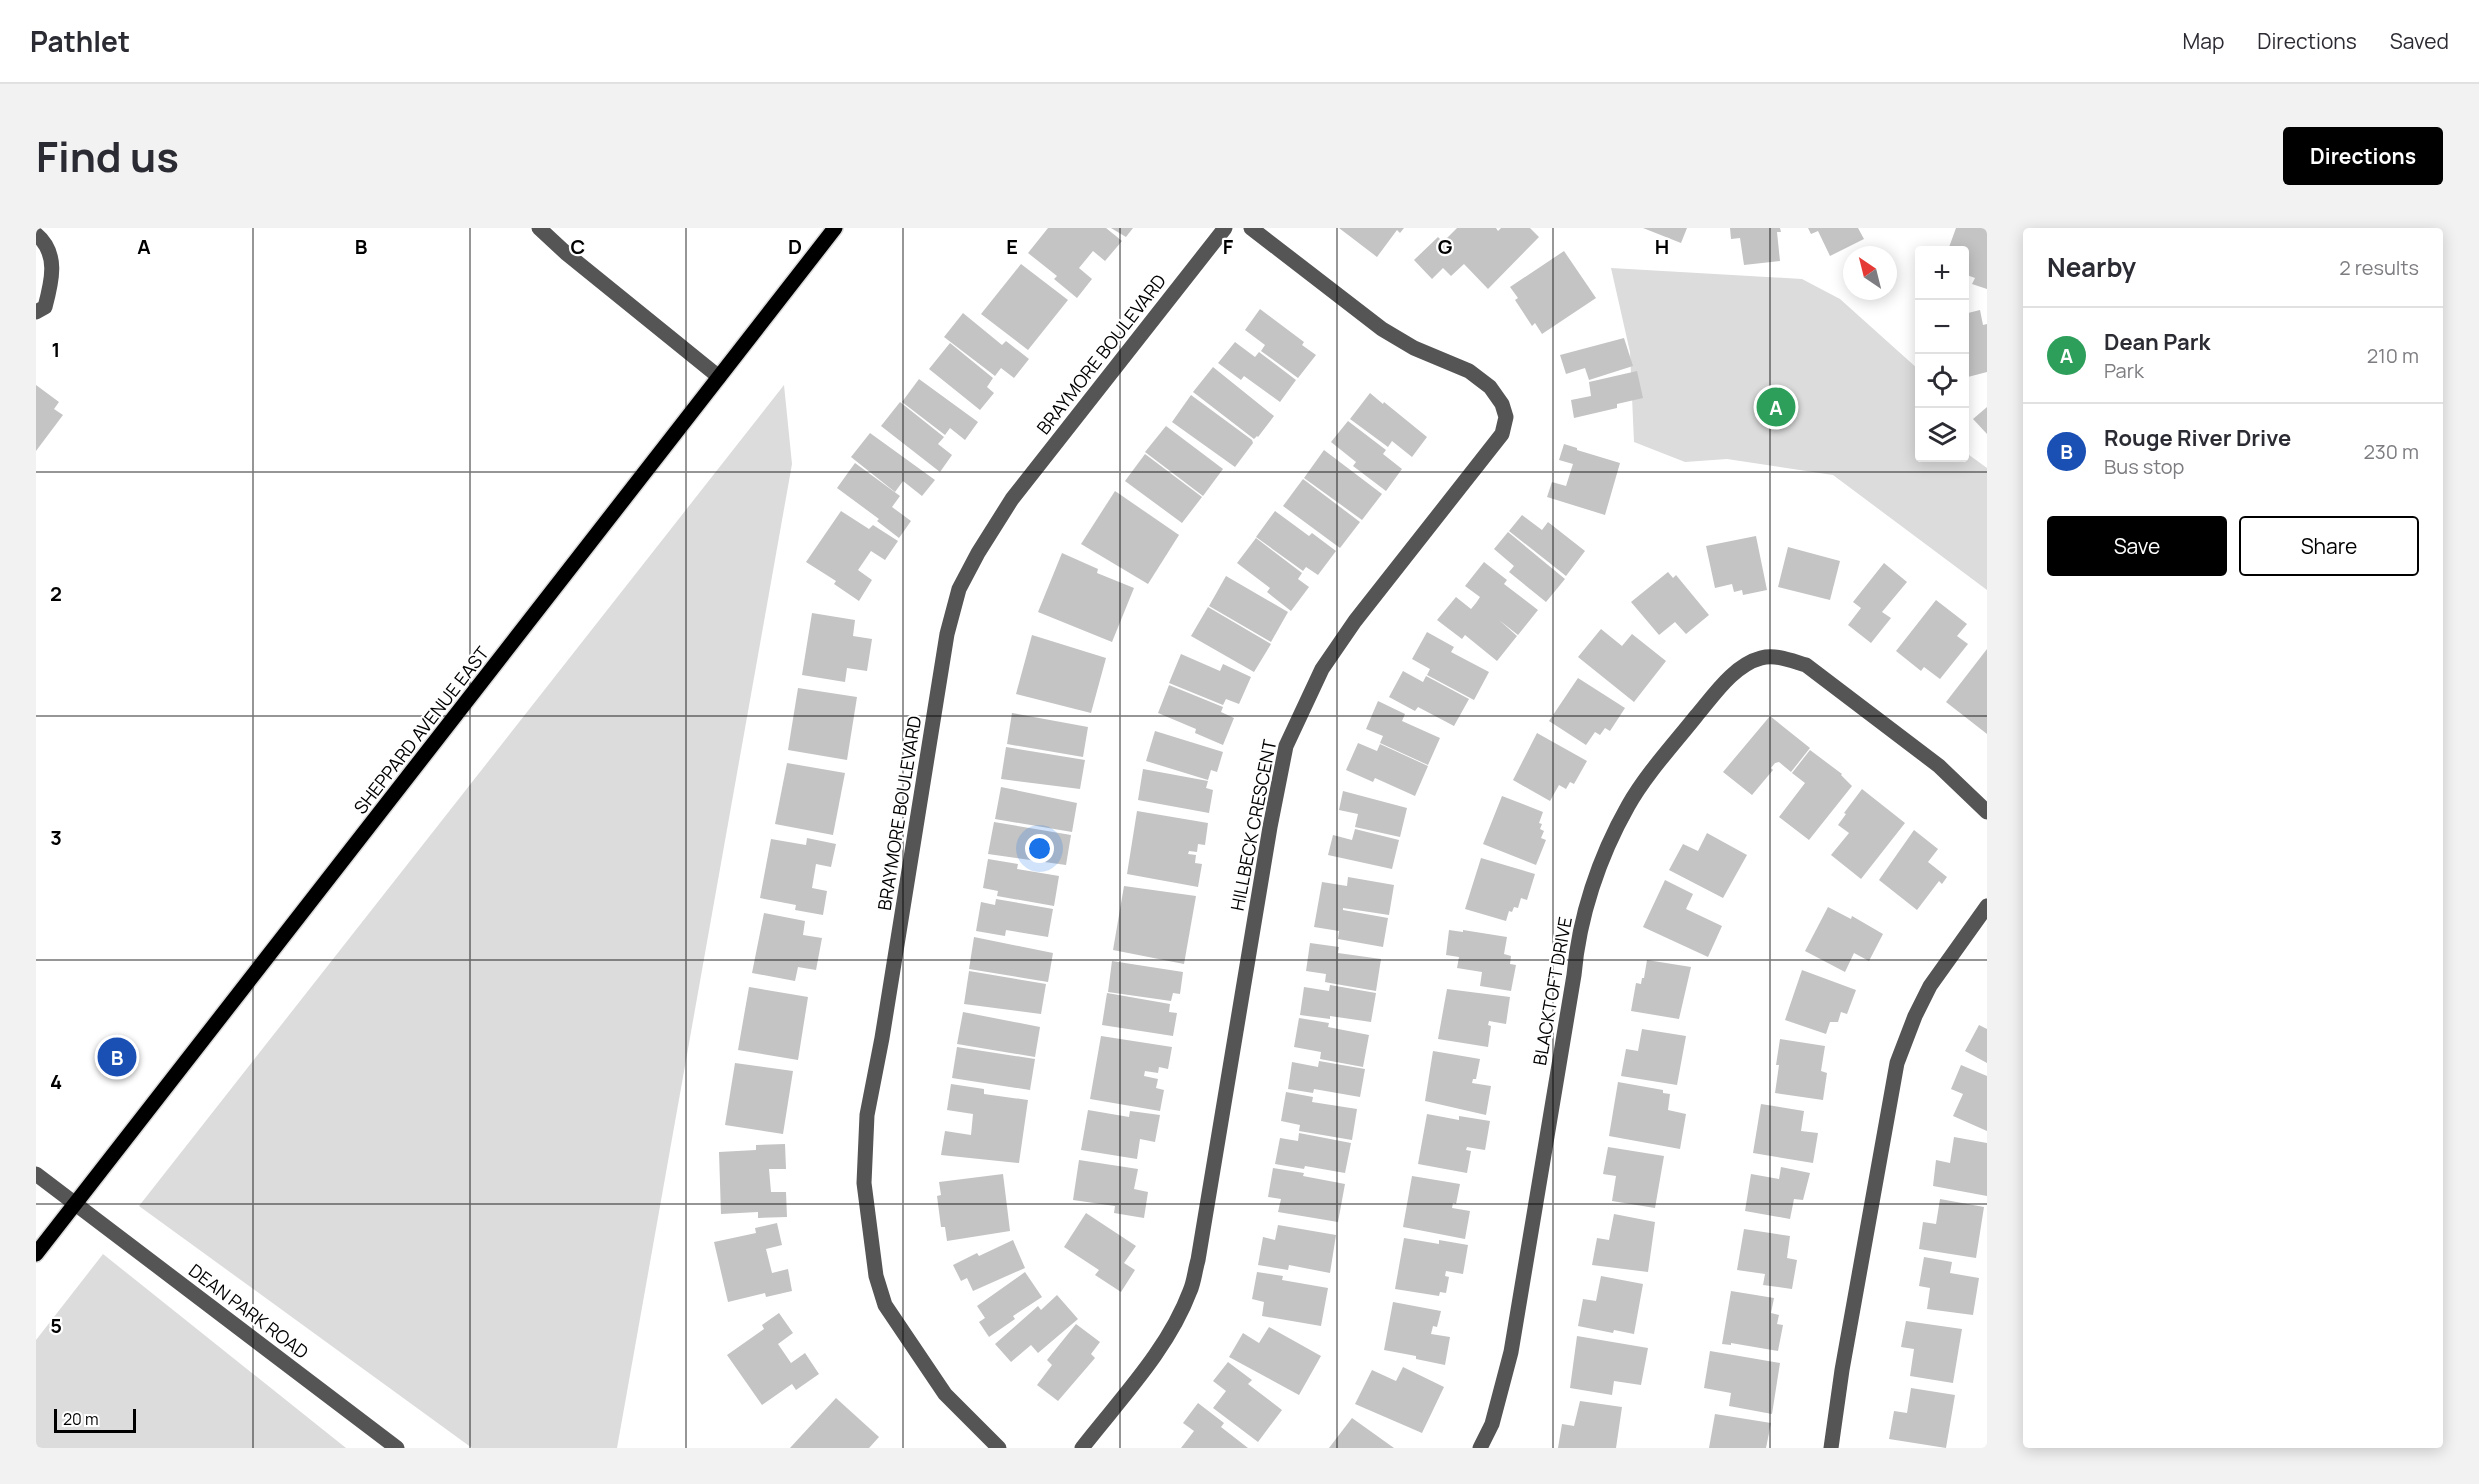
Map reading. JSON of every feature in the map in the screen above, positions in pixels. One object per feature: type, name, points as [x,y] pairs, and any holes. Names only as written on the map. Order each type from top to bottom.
[{"type":"main road","name":"SHEPPARD AVENUE EAST","points":[[36,1254],[835,228]]},
{"type":"street","points":[[538,228],[719,377]]},
{"type":"street","name":"BRAYMORE BOULEVARD","points":[[999,1448],[945,1394],[885,1305],[876,1276],[864,1183],[867,1115],[884,1026],[947,634],[959,589],[978,553],[1012,499],[1225,228]]},
{"type":"street","name":"HILLBECK CRESCENT","points":[[1082,1448],[1154,1355],[1176,1321],[1191,1291],[1270,827],[1286,746],[1322,669],[1354,621],[1502,434],[1506,417],[1502,404],[1490,387],[1469,371],[1414,348],[1382,329],[1251,228]]},
{"type":"street","points":[[36,234],[48,246],[52,264],[51,283],[45,307],[36,312]]},
{"type":"street","name":"BLACKTOFT DRIVE","points":[[1480,1448],[1492,1424],[1511,1352],[1574,975],[1577,941],[1608,843],[1629,804],[1685,731],[1736,672],[1761,658],[1780,657],[1806,665],[1939,766],[1974,797],[1987,812]]},
{"type":"street","points":[[1831,1448],[1846,1347],[1897,1063],[1915,1016],[1930,986],[1987,906]]},
{"type":"street","name":"DEAN PARK ROAD","points":[[36,1174],[397,1448]]},
{"type":"shaded area","points":[[1611,268],[1802,279],[1840,299],[1915,366],[1915,462],[1969,462],[1969,455],[1987,468],[1987,590],[1833,475],[1727,459],[1685,462],[1634,442],[1630,352]]},
{"type":"shaded area","points":[[784,385],[792,464],[617,1448],[472,1448],[139,1206]]},
{"type":"shaded area","points":[[103,1254],[346,1448],[36,1448],[36,1340]]},
{"type":"building","points":[[1048,228],[1106,228],[1122,241],[1105,261],[1093,251],[1079,268],[1092,279],[1077,298],[1054,279],[1057,276],[1028,253]]},
{"type":"building","points":[[1111,228],[1133,228],[1126,237]]},
{"type":"building","points":[[1339,228],[1404,228],[1400,233],[1397,230],[1377,257]]},
{"type":"building","points":[[1457,228],[1496,228],[1498,231],[1501,228],[1530,228],[1539,237],[1488,289],[1464,264],[1451,276],[1443,268],[1432,279],[1414,260],[1438,237],[1443,242]]},
{"type":"building","points":[[1643,228],[1687,228],[1681,243]]},
{"type":"building","points":[[1730,228],[1780,228],[1781,232],[1777,232],[1780,261],[1744,265],[1740,238],[1731,239]]},
{"type":"building","points":[[1808,228],[1858,228],[1864,239],[1850,246],[1843,246],[1843,250],[1830,256],[1818,231],[1811,234]]},
{"type":"building","points":[[1956,228],[1987,228],[1987,289],[1972,284],[1975,278],[1969,276],[1969,246],[1949,246]]},
{"type":"building","points":[[1564,251],[1596,298],[1542,334],[1535,323],[1532,326],[1515,300],[1518,298],[1510,287]]},
{"type":"building","points":[[1021,264],[1068,300],[1028,350],[981,314]]},
{"type":"building","points":[[1260,309],[1304,342],[1302,345],[1316,355],[1298,378],[1261,351],[1265,345],[1245,330]]},
{"type":"building","points":[[1980,310],[1983,325],[1987,324],[1987,372],[1969,377],[1969,354],[1969,313]]},
{"type":"building","points":[[963,313],[1002,345],[1006,341],[1029,359],[1014,378],[1001,368],[995,376],[944,337]]},
{"type":"building","points":[[1624,338],[1633,366],[1589,380],[1585,368],[1566,374],[1560,355]]},
{"type":"building","points":[[1235,342],[1255,357],[1259,352],[1296,380],[1280,402],[1244,376],[1241,380],[1218,363]]},
{"type":"building","points":[[950,343],[993,378],[987,387],[994,393],[980,410],[929,369]]},
{"type":"building","points":[[1213,367],[1274,416],[1258,437],[1254,439],[1193,392]]},
{"type":"building","points":[[1637,371],[1643,398],[1617,404],[1617,408],[1574,418],[1571,400],[1591,396],[1589,382]]},
{"type":"building","points":[[919,379],[978,422],[965,440],[950,428],[945,435],[902,402]]},
{"type":"building","points":[[36,385],[59,402],[54,409],[63,415],[36,451]]},
{"type":"building","points":[[1370,393],[1427,437],[1412,457],[1392,441],[1388,447],[1350,419]]},
{"type":"building","points":[[1191,395],[1252,440],[1253,443],[1235,467],[1172,422]]},
{"type":"building","points":[[900,402],[944,437],[938,444],[952,455],[940,472],[881,426]]},
{"type":"building","points":[[1987,407],[1987,434],[1973,419]]},
{"type":"building","points":[[1348,421],[1386,450],[1383,454],[1402,469],[1386,491],[1353,466],[1356,462],[1331,442]]},
{"type":"building","points":[[1166,426],[1223,469],[1203,496],[1145,452]]},
{"type":"building","points":[[870,433],[935,480],[922,496],[903,481],[895,492],[851,457]]},
{"type":"building","points":[[1564,444],[1620,463],[1605,515],[1547,497],[1552,482],[1566,486],[1573,464],[1559,460]]},
{"type":"building","points":[[1324,450],[1382,494],[1362,520],[1304,478]]},
{"type":"building","points":[[1145,454],[1202,497],[1182,523],[1125,481]]},
{"type":"building","points":[[855,463],[900,496],[892,507],[911,521],[899,538],[877,521],[879,519],[837,488]]},
{"type":"building","points":[[1303,479],[1360,522],[1340,548],[1283,506]]},
{"type":"building","points":[[1115,491],[1179,535],[1148,584],[1081,544]]},
{"type":"building","points":[[841,511],[869,529],[873,525],[898,541],[885,560],[871,551],[858,570],[872,580],[859,601],[834,584],[836,581],[806,562]]},
{"type":"building","points":[[1275,511],[1309,536],[1312,533],[1336,551],[1318,575],[1306,567],[1303,571],[1256,537]]},
{"type":"building","points":[[1522,515],[1542,530],[1548,522],[1585,551],[1566,576],[1509,531]]},
{"type":"building","points":[[1508,532],[1565,579],[1546,602],[1509,572],[1514,566],[1494,549]]},
{"type":"building","points":[[1756,536],[1767,590],[1743,595],[1742,590],[1734,592],[1732,584],[1715,588],[1706,546]]},
{"type":"building","points":[[1256,538],[1302,573],[1298,579],[1309,587],[1291,611],[1267,592],[1270,588],[1237,563]]},
{"type":"building","points":[[1788,547],[1840,561],[1830,600],[1778,587]]},
{"type":"building","points":[[1062,553],[1098,569],[1097,573],[1134,588],[1112,642],[1038,612]]},
{"type":"building","points":[[1484,562],[1507,580],[1504,584],[1538,610],[1518,635],[1499,620],[1517,636],[1497,661],[1465,635],[1462,639],[1437,620],[1456,597],[1471,609],[1476,603],[1480,597],[1465,586]]},
{"type":"building","points":[[1884,563],[1907,582],[1882,612],[1891,618],[1871,643],[1848,625],[1861,608],[1853,602]]},
{"type":"building","points":[[1668,572],[1673,578],[1676,575],[1709,615],[1686,634],[1675,622],[1659,635],[1631,602]]},
{"type":"building","points":[[1226,576],[1288,612],[1271,642],[1209,606]]},
{"type":"building","points":[[1936,600],[1967,624],[1957,636],[1968,644],[1940,679],[1924,667],[1921,671],[1896,651]]},
{"type":"building","points":[[1208,607],[1271,644],[1254,672],[1191,636]]},
{"type":"building","points":[[812,613],[855,620],[853,636],[872,639],[867,671],[847,668],[845,682],[802,675]]},
{"type":"building","points":[[1601,629],[1622,646],[1632,634],[1666,661],[1634,702],[1578,657]]},
{"type":"building","points":[[1427,632],[1454,647],[1451,652],[1489,672],[1474,700],[1427,675],[1430,669],[1412,659]]},
{"type":"building","points":[[1032,635],[1106,658],[1091,713],[1016,694]]},
{"type":"building","points":[[1987,649],[1987,734],[1946,702]]},
{"type":"building","points":[[1181,654],[1220,671],[1223,664],[1251,677],[1239,704],[1226,699],[1223,705],[1169,683]]},
{"type":"building","points":[[1403,671],[1423,682],[1426,676],[1469,699],[1454,726],[1418,707],[1415,711],[1389,697]]},
{"type":"building","points":[[1578,678],[1625,708],[1610,731],[1605,728],[1600,735],[1595,732],[1586,745],[1549,721]]},
{"type":"building","points":[[1169,685],[1223,707],[1221,712],[1234,718],[1223,745],[1195,733],[1196,729],[1158,713]]},
{"type":"building","points":[[798,688],[857,697],[847,760],[788,750]]},
{"type":"building","points":[[1378,701],[1405,714],[1402,721],[1440,738],[1428,765],[1380,743],[1383,736],[1366,729]]},
{"type":"building","points":[[1012,713],[1088,727],[1083,757],[1007,744]]},
{"type":"building","points":[[1770,716],[1810,748],[1791,772],[1779,762],[1775,763],[1771,768],[1773,770],[1752,795],[1723,772]]},
{"type":"building","points":[[1155,731],[1223,752],[1217,772],[1211,770],[1208,780],[1146,761]]},
{"type":"building","points":[[1537,733],[1587,761],[1574,784],[1570,782],[1566,789],[1559,785],[1550,801],[1513,780]]},
{"type":"building","points":[[1358,743],[1377,751],[1380,744],[1428,766],[1415,796],[1375,778],[1373,782],[1346,770]]},
{"type":"building","points":[[1006,747],[1085,760],[1080,789],[1001,779]]},
{"type":"building","points":[[1810,750],[1842,774],[1852,786],[1809,840],[1779,817],[1805,783],[1792,773]]},
{"type":"building","points":[[787,763],[845,773],[833,835],[775,824]]},
{"type":"building","points":[[1143,769],[1208,781],[1206,788],[1213,790],[1209,813],[1138,800]]},
{"type":"building","points":[[1001,787],[1077,803],[1072,832],[995,819]]},
{"type":"building","points":[[1862,789],[1905,823],[1861,879],[1831,855],[1849,833],[1838,825]]},
{"type":"building","points":[[1343,791],[1407,808],[1400,837],[1355,827],[1358,814],[1339,810]]},
{"type":"building","points":[[1502,796],[1543,812],[1539,823],[1542,824],[1540,829],[1544,831],[1541,838],[1546,840],[1536,865],[1483,844]]},
{"type":"building","points":[[1137,811],[1208,823],[1205,845],[1198,844],[1197,852],[1189,851],[1188,854],[1196,855],[1195,863],[1202,864],[1198,887],[1127,874]]},
{"type":"building","points":[[994,822],[1071,835],[1066,865],[988,854]]},
{"type":"building","points":[[1355,829],[1399,840],[1392,869],[1328,855],[1333,835],[1352,840]]},
{"type":"building","points":[[1914,830],[1938,849],[1928,862],[1947,877],[1942,884],[1939,881],[1917,910],[1879,880]]},
{"type":"building","points":[[1707,833],[1747,855],[1723,898],[1669,870],[1683,844],[1698,851]]},
{"type":"building","points":[[807,838],[836,844],[831,867],[816,864],[812,888],[827,891],[823,915],[795,910],[796,905],[760,898],[771,839],[806,845]]},
{"type":"building","points":[[1481,858],[1535,874],[1527,900],[1521,898],[1518,908],[1514,907],[1512,912],[1509,911],[1506,921],[1465,909]]},
{"type":"building","points":[[988,859],[1018,864],[1017,869],[1059,876],[1054,906],[997,896],[998,891],[983,888]]},
{"type":"building","points":[[1348,877],[1394,885],[1389,915],[1343,908],[1343,910],[1388,918],[1383,947],[1338,939],[1339,931],[1314,927],[1322,882],[1347,886]]},
{"type":"building","points":[[1665,880],[1693,894],[1686,909],[1722,926],[1708,957],[1643,927]]},
{"type":"building","points":[[1124,886],[1196,896],[1184,964],[1113,950]]},
{"type":"building","points":[[996,899],[1053,909],[1048,937],[1006,930],[1005,936],[976,931],[981,902],[995,905]]},
{"type":"building","points":[[1828,907],[1851,919],[1852,916],[1883,934],[1869,961],[1854,953],[1845,972],[1805,951]]},
{"type":"building","points":[[764,913],[805,921],[803,935],[822,938],[816,970],[798,967],[795,981],[752,973]]},
{"type":"building","points":[[1449,930],[1507,937],[1504,954],[1511,956],[1510,964],[1516,965],[1511,991],[1480,986],[1482,972],[1457,968],[1459,957],[1446,955]]},
{"type":"building","points":[[974,937],[1053,953],[1048,982],[969,969]]},
{"type":"building","points":[[1310,943],[1339,947],[1338,953],[1381,959],[1376,991],[1325,982],[1326,974],[1306,971]]},
{"type":"building","points":[[1647,960],[1691,967],[1679,1019],[1631,1011],[1636,983],[1641,984],[1644,978]]},
{"type":"building","points":[[1112,961],[1183,972],[1180,994],[1173,993],[1171,1001],[1108,992]]},
{"type":"building","points":[[1802,970],[1856,990],[1847,1014],[1841,1012],[1838,1022],[1830,1022],[1826,1034],[1785,1020]]},
{"type":"building","points":[[969,971],[1046,984],[1041,1014],[964,1004]]},
{"type":"building","points":[[1330,985],[1376,993],[1371,1022],[1330,1016],[1330,1019],[1300,1015],[1304,987],[1329,991]]},
{"type":"building","points":[[749,987],[808,997],[798,1060],[738,1050]]},
{"type":"building","points":[[1447,989],[1510,997],[1506,1024],[1489,1021],[1488,1025],[1491,1026],[1488,1047],[1438,1039]]},
{"type":"building","points":[[1107,993],[1170,1004],[1169,1012],[1177,1013],[1173,1036],[1102,1025]]},
{"type":"building","points":[[963,1012],[1040,1027],[1035,1057],[957,1044]]},
{"type":"building","points":[[1299,1018],[1329,1023],[1328,1027],[1369,1035],[1363,1067],[1320,1059],[1321,1052],[1294,1047]]},
{"type":"building","points":[[1979,1025],[1987,1029],[1987,1063],[1965,1051]]},
{"type":"building","points":[[1642,1029],[1686,1036],[1677,1085],[1621,1076],[1626,1049],[1638,1051]]},
{"type":"building","points":[[1101,1036],[1172,1047],[1168,1069],[1159,1067],[1158,1073],[1145,1071],[1144,1076],[1158,1079],[1156,1088],[1164,1090],[1160,1111],[1090,1099]]},
{"type":"building","points":[[1780,1039],[1825,1046],[1821,1071],[1827,1073],[1823,1100],[1775,1093]]},
{"type":"building","points":[[957,1047],[1035,1059],[1030,1090],[952,1078]]},
{"type":"building","points":[[1433,1051],[1480,1059],[1476,1079],[1473,1079],[1472,1083],[1491,1086],[1486,1115],[1425,1101]]},
{"type":"building","points":[[1319,1061],[1365,1069],[1360,1097],[1314,1089],[1313,1093],[1288,1089],[1292,1062],[1318,1067]]},
{"type":"building","points":[[735,1063],[793,1071],[783,1134],[725,1125]]},
{"type":"building","points":[[1961,1065],[1987,1076],[1987,1131],[1953,1116],[1963,1094],[1951,1089]]},
{"type":"building","points":[[1618,1082],[1663,1090],[1663,1093],[1670,1094],[1668,1110],[1686,1114],[1680,1149],[1609,1136]]},
{"type":"building","points":[[951,1084],[984,1089],[984,1094],[1028,1100],[1019,1163],[941,1155],[945,1131],[971,1135],[973,1114],[947,1110]]},
{"type":"building","points":[[1286,1092],[1313,1097],[1312,1102],[1357,1109],[1352,1140],[1299,1131],[1300,1125],[1281,1121]]},
{"type":"building","points":[[1761,1104],[1804,1111],[1801,1131],[1818,1133],[1813,1163],[1753,1153]]},
{"type":"building","points":[[1088,1110],[1129,1117],[1130,1111],[1160,1115],[1155,1142],[1140,1139],[1137,1159],[1081,1150]]},
{"type":"building","points":[[1427,1114],[1459,1120],[1459,1116],[1490,1121],[1485,1150],[1467,1147],[1466,1150],[1471,1151],[1467,1173],[1418,1164]]},
{"type":"building","points":[[1299,1133],[1351,1143],[1345,1173],[1305,1166],[1304,1169],[1275,1164],[1280,1138],[1298,1141]]},
{"type":"building","points":[[1954,1137],[1987,1143],[1987,1196],[1933,1186],[1936,1160],[1950,1163]]},
{"type":"building","points":[[785,1144],[786,1169],[769,1169],[771,1192],[786,1192],[787,1217],[758,1218],[758,1212],[721,1214],[719,1152],[756,1150],[756,1145]]},
{"type":"building","points":[[1608,1147],[1664,1156],[1655,1208],[1612,1201],[1616,1176],[1603,1174]]},
{"type":"building","points":[[1079,1160],[1138,1169],[1134,1189],[1148,1192],[1144,1218],[1114,1213],[1115,1206],[1073,1200]]},
{"type":"building","points":[[1781,1167],[1810,1173],[1803,1200],[1794,1199],[1790,1219],[1745,1211],[1751,1174],[1779,1179]]},
{"type":"building","points":[[1273,1168],[1304,1173],[1303,1176],[1345,1184],[1338,1222],[1278,1212],[1281,1199],[1268,1197]]},
{"type":"building","points":[[1003,1174],[1010,1231],[947,1241],[945,1227],[941,1227],[937,1196],[941,1195],[939,1182]]},
{"type":"building","points":[[1412,1176],[1460,1184],[1456,1204],[1453,1203],[1452,1208],[1470,1211],[1465,1239],[1403,1227]]},
{"type":"building","points":[[1940,1199],[1984,1207],[1976,1258],[1919,1249],[1923,1222],[1936,1224]]},
{"type":"building","points":[[1086,1213],[1136,1246],[1124,1263],[1135,1270],[1121,1292],[1095,1275],[1099,1270],[1064,1247]]},
{"type":"building","points":[[1614,1214],[1655,1222],[1648,1272],[1592,1265],[1597,1238],[1609,1240]]},
{"type":"building","points":[[777,1223],[782,1245],[766,1249],[772,1273],[788,1269],[792,1291],[766,1297],[765,1293],[728,1302],[714,1242],[756,1233],[755,1228]]},
{"type":"building","points":[[1278,1225],[1336,1235],[1330,1273],[1289,1265],[1288,1270],[1258,1265],[1263,1237],[1275,1240]]},
{"type":"building","points":[[1744,1229],[1790,1236],[1787,1258],[1797,1260],[1792,1289],[1763,1285],[1765,1274],[1737,1270]]},
{"type":"building","points":[[1404,1238],[1439,1244],[1439,1240],[1468,1245],[1463,1274],[1446,1271],[1445,1276],[1449,1277],[1446,1293],[1440,1292],[1439,1296],[1395,1289]]},
{"type":"building","points":[[1013,1240],[1025,1268],[973,1291],[967,1278],[961,1281],[953,1265],[977,1253],[979,1256]]},
{"type":"building","points":[[1924,1257],[1952,1262],[1950,1273],[1979,1278],[1973,1315],[1927,1309],[1930,1288],[1919,1286]]},
{"type":"building","points":[[1025,1272],[1042,1297],[1013,1316],[1015,1319],[989,1337],[979,1322],[985,1318],[977,1306]]},
{"type":"building","points":[[1257,1272],[1283,1276],[1282,1280],[1328,1288],[1321,1326],[1262,1316],[1264,1302],[1252,1299]]},
{"type":"building","points":[[1601,1276],[1643,1284],[1634,1334],[1614,1330],[1613,1333],[1578,1326],[1583,1299],[1596,1301]]},
{"type":"building","points":[[1731,1291],[1774,1298],[1771,1313],[1779,1315],[1777,1324],[1783,1325],[1778,1351],[1731,1343],[1731,1345],[1722,1344]]},
{"type":"building","points":[[1057,1295],[1078,1319],[1038,1353],[1031,1345],[1011,1362],[995,1344],[1038,1306],[1041,1310]]},
{"type":"building","points":[[1393,1302],[1441,1311],[1437,1327],[1433,1326],[1431,1334],[1450,1337],[1445,1365],[1416,1359],[1416,1356],[1384,1350]]},
{"type":"building","points":[[779,1313],[793,1333],[778,1344],[791,1363],[805,1353],[819,1374],[796,1390],[792,1384],[762,1405],[727,1355],[764,1329],[762,1325]]},
{"type":"building","points":[[1906,1321],[1962,1329],[1953,1383],[1910,1376],[1914,1349],[1901,1347]]},
{"type":"building","points":[[1076,1324],[1100,1342],[1091,1354],[1095,1358],[1058,1401],[1037,1385],[1052,1365],[1047,1360]]},
{"type":"building","points":[[1269,1327],[1321,1356],[1299,1395],[1229,1357],[1243,1333],[1259,1343]]},
{"type":"building","points":[[1577,1336],[1648,1348],[1641,1385],[1614,1381],[1612,1395],[1570,1388]]},
{"type":"building","points":[[1710,1351],[1780,1363],[1772,1414],[1729,1406],[1731,1393],[1704,1388]]},
{"type":"building","points":[[1228,1362],[1252,1380],[1248,1384],[1282,1410],[1258,1442],[1213,1408],[1226,1391],[1213,1381]]},
{"type":"building","points":[[1403,1367],[1444,1387],[1422,1433],[1355,1404],[1372,1370],[1396,1381]]},
{"type":"building","points":[[1911,1388],[1955,1395],[1946,1448],[1889,1439],[1894,1411],[1907,1413]]},
{"type":"building","points":[[836,1398],[879,1437],[869,1448],[790,1448]]},
{"type":"building","points":[[1580,1401],[1622,1407],[1616,1448],[1558,1448],[1562,1424],[1574,1426]]},
{"type":"building","points":[[1198,1403],[1224,1423],[1221,1427],[1248,1448],[1181,1448],[1194,1431],[1183,1423]]},
{"type":"building","points":[[1715,1414],[1771,1423],[1766,1448],[1709,1448]]},
{"type":"building","points":[[1352,1418],[1394,1448],[1329,1448]]},
{"type":"place","name":"Dean Park","points":[[1776,407]]},
{"type":"place","name":"Rouge River Drive","points":[[117,1057]]}]
